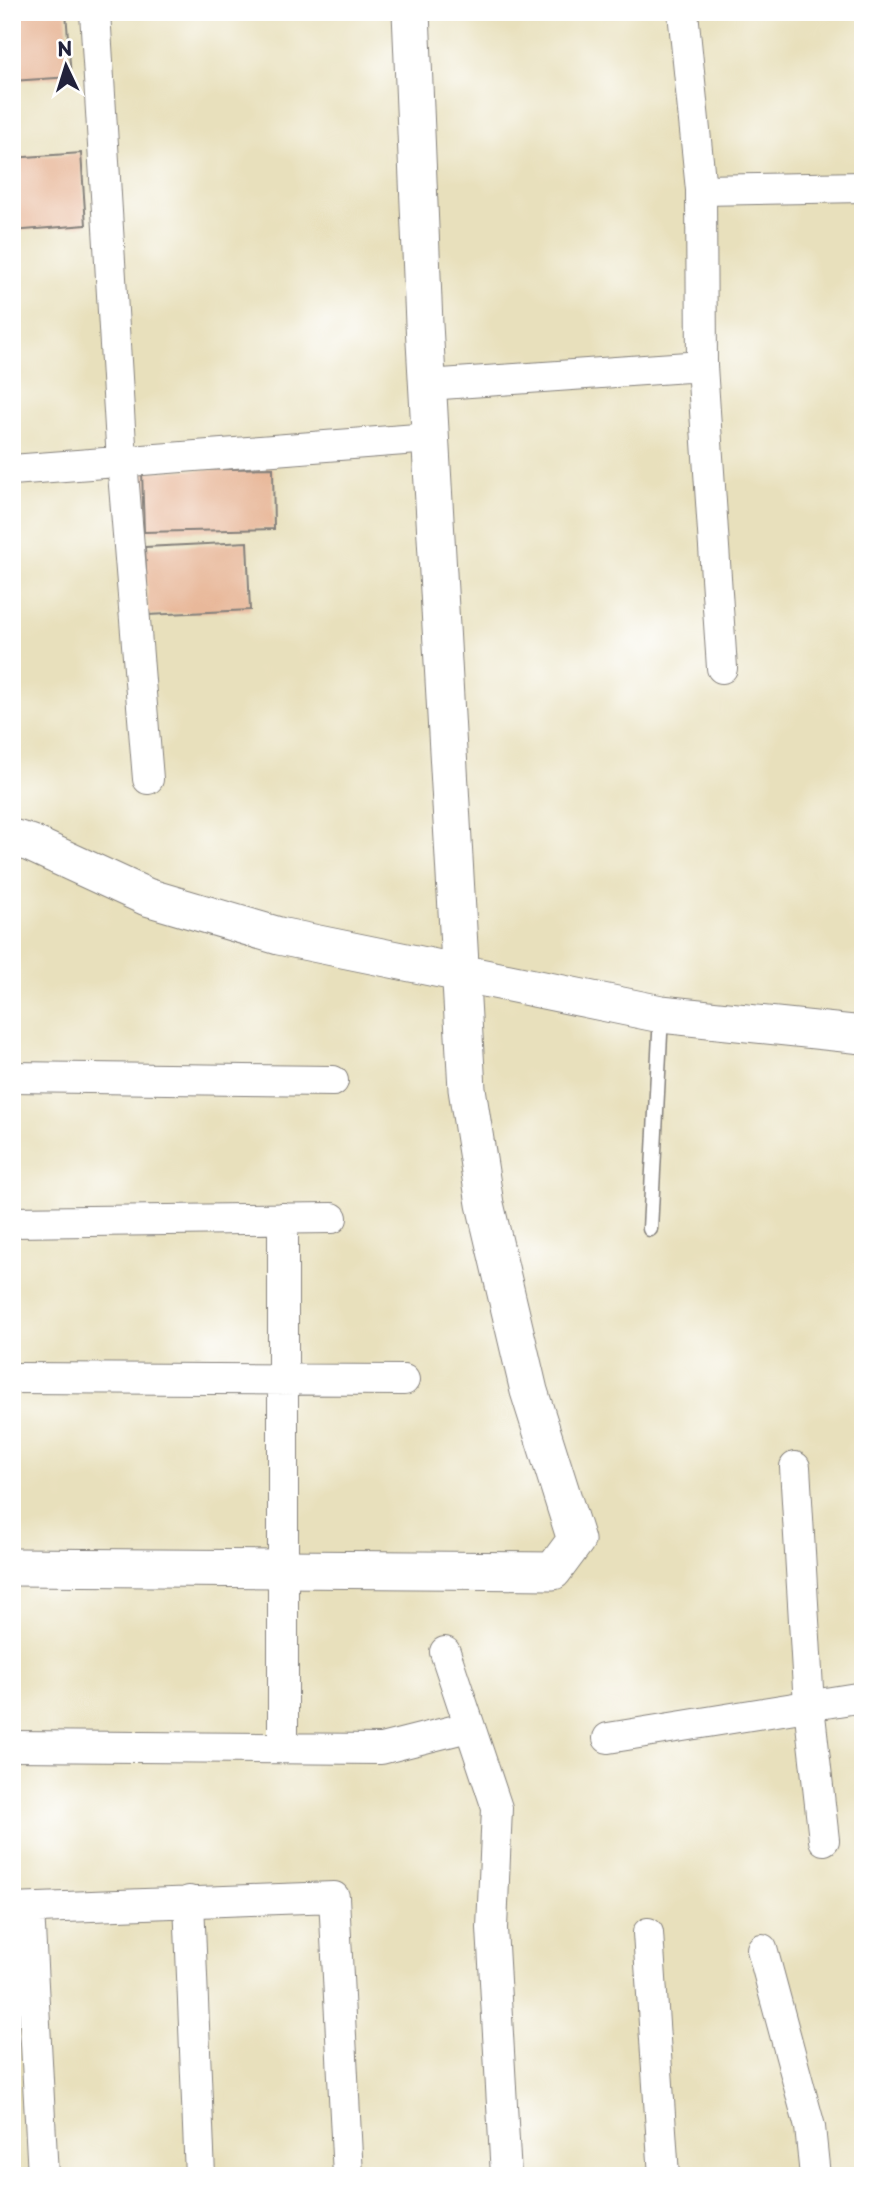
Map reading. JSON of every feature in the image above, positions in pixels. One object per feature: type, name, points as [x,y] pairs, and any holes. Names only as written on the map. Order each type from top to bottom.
[{"type":"street","points":[[95,12],[122,461],[148,779]]},
{"type":"street","points":[[12,1567],[553,1571],[576,1539],[528,1391],[485,1204],[467,1088],[427,385],[411,12]]},
{"type":"street","points":[[683,12],[701,190],[702,366],[722,668]]},
{"type":"street","points":[[701,190],[863,187]]},
{"type":"street","points":[[427,385],[702,366]]},
{"type":"street","points":[[12,470],[430,438]]},
{"type":"street","points":[[12,838],[30,843],[160,901],[279,936],[661,1014],[863,1035]]},
{"type":"street","points":[[12,1077],[333,1081]]},
{"type":"street","points":[[284,1218],[284,1748]]},
{"type":"street","points":[[12,1222],[332,1218]]},
{"type":"street","points":[[12,1378],[404,1380]]},
{"type":"street","points":[[795,1467],[809,1706],[824,1840]]},
{"type":"street","points":[[445,1652],[497,1808],[492,1928],[506,2176]]},
{"type":"street","points":[[608,1738],[863,1697]]},
{"type":"street","points":[[12,1746],[382,1749],[468,1727]]},
{"type":"street","points":[[43,2176],[21,1909],[334,1897],[348,2176]]},
{"type":"street","points":[[189,1901],[200,2176]]},
{"type":"street","points":[[648,1933],[664,2176]]},
{"type":"street","points":[[762,1949],[810,2127],[815,2176]]},
{"type":"lane","points":[[650,1229],[661,1014]]},
{"type":"building","points":[[12,12],[66,12],[71,77],[12,81]]},
{"type":"building","points":[[81,153],[86,225],[12,231],[12,158]]},
{"type":"building","points":[[273,468],[274,529],[144,532],[142,471]]},
{"type":"building","points":[[247,542],[250,610],[148,615],[145,547]]}]
